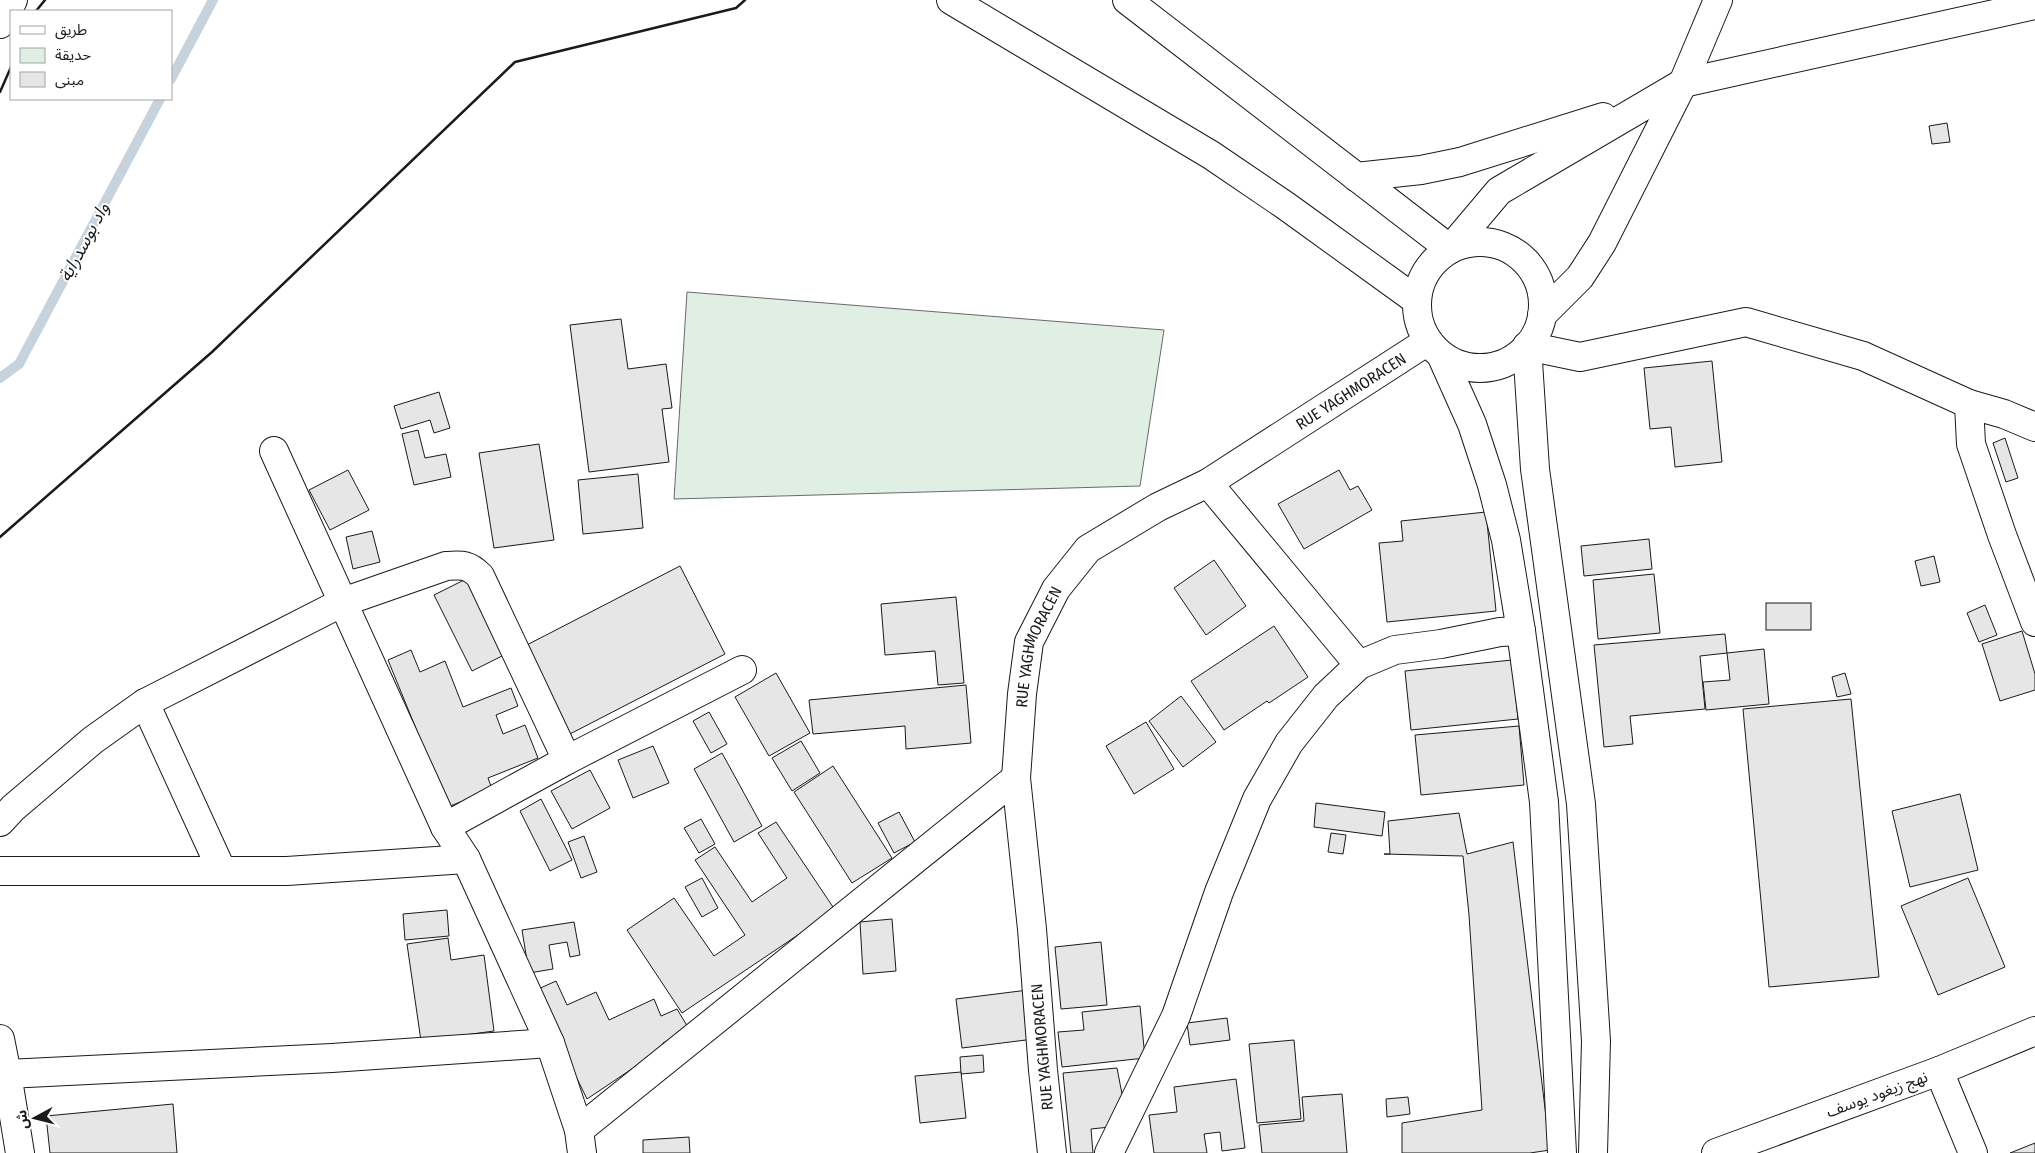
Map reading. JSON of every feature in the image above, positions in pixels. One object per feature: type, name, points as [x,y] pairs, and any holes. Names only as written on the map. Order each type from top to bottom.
[{"type":"street","points":[[0,24],[13,0]]},
{"type":"street","points":[[951,0],[1211,155],[1286,206],[1416,300]]},
{"type":"street","points":[[1128,0],[1450,249]]},
{"type":"street","points":[[1542,315],[1580,277],[1602,243],[1683,83],[1718,0]]},
{"type":"street","points":[[1562,1153],[1544,802],[1521,631],[1506,540],[1492,485],[1472,424],[1435,349],[1418,322],[1416,300],[1422,279],[1434,261],[1450,249],[1499,191],[1683,83],[2035,6]]},
{"type":"street","points":[[1356,177],[1421,170],[1460,162],[1647,104]]},
{"type":"street","points":[[1435,349],[1462,366],[1483,368],[1504,364],[1522,352],[1527,346],[1535,335],[1542,315],[1542,295],[1536,276],[1524,260],[1508,248],[1488,242],[1468,243],[1450,249]]},
{"type":"street","points":[[1527,346],[1580,356],[1746,322],[1863,356],[1969,404],[2004,414],[2035,427]]},
{"type":"street","points":[[1527,346],[1535,470],[1581,804],[1596,1041],[1593,1153]]},
{"type":"street","name":"RUE YAGHMORACEN","points":[[1052,1153],[1016,778],[1022,694],[1029,642],[1056,589],[1088,549],[1158,507],[1208,483],[1435,349]]},
{"type":"street","points":[[1969,404],[1971,444],[2002,535],[2035,622]]},
{"type":"street","points":[[274,451],[445,827],[466,859],[550,1044],[580,1141],[1016,778]]},
{"type":"street","points":[[1208,483],[1359,665]]},
{"type":"street","points":[[0,822],[13,808],[93,740],[145,703],[343,602],[446,566],[460,565],[472,568],[480,576],[567,760]]},
{"type":"street","points":[[1109,1153],[1176,1016],[1219,892],[1257,799],[1289,743],[1326,696],[1359,665],[1395,650],[1440,644],[1500,632],[1521,631]]},
{"type":"street","points":[[445,827],[567,760],[742,670]]},
{"type":"street","points":[[145,703],[222,871]]},
{"type":"street","points":[[0,872],[287,871],[466,859]]},
{"type":"street","name":"نهج زيغود يوسف","points":[[1716,1153],[1939,1071],[2035,1031]]},
{"type":"street","points":[[0,1039],[20,1153]]},
{"type":"street","points":[[7,1074],[332,1058],[550,1044]]},
{"type":"street","points":[[1939,1071],[1973,1153]]},
{"type":"green space","points":[[687,292],[1164,330],[1140,486],[674,499]]},
{"type":"building","points":[[1947,123],[1950,142],[1932,144],[1929,126]]},
{"type":"building","points":[[621,319],[628,369],[666,364],[672,408],[662,409],[669,462],[589,472],[570,325]]},
{"type":"building","points":[[1712,361],[1722,462],[1675,467],[1671,427],[1650,429],[1644,368]]},
{"type":"building","points":[[439,392],[450,428],[434,433],[430,420],[401,429],[394,406]]},
{"type":"building","points":[[418,430],[425,458],[446,454],[451,477],[414,485],[402,434]]},
{"type":"building","points":[[2005,438],[2018,478],[2006,482],[1993,443]]},
{"type":"building","points":[[539,444],[554,540],[494,548],[479,453]]},
{"type":"building","points":[[348,470],[369,510],[330,530],[309,490]]},
{"type":"building","points":[[1339,470],[1350,490],[1358,486],[1372,510],[1304,549],[1278,504]]},
{"type":"building","points":[[638,474],[643,528],[583,534],[578,480]]},
{"type":"building","points":[[1486,512],[1496,611],[1387,622],[1379,543],[1403,541],[1401,521]]},
{"type":"building","points":[[372,531],[380,562],[353,569],[346,537]]},
{"type":"building","points":[[1649,539],[1652,569],[1584,576],[1581,546]]},
{"type":"building","points":[[1934,556],[1940,582],[1921,586],[1915,561]]},
{"type":"building","points":[[1214,560],[1246,606],[1206,635],[1174,588]]},
{"type":"building","points":[[680,566],[725,654],[566,736],[521,648]]},
{"type":"building","points":[[1654,574],[1660,633],[1598,639],[1593,580]]},
{"type":"building","points":[[472,576],[510,652],[472,671],[434,595]]},
{"type":"building","points":[[956,597],[964,683],[938,685],[935,651],[885,655],[881,604]]},
{"type":"building","points":[[1766,603],[1811,603],[1811,630],[1766,630]]},
{"type":"building","points":[[1985,605],[1997,635],[1979,642],[1967,613]]},
{"type":"building","points":[[1274,626],[1308,677],[1269,703],[1267,701],[1224,730],[1191,681]]},
{"type":"building","points":[[2022,631],[2035,674],[2035,690],[2000,701],[1982,644]]},
{"type":"building","points":[[1725,634],[1727,653],[1700,656],[1705,709],[1630,716],[1633,744],[1604,747],[1594,645]]},
{"type":"building","points":[[1764,649],[1769,704],[1706,710],[1703,682],[1730,680],[1727,653]]},
{"type":"building","points":[[411,650],[420,672],[445,661],[463,707],[511,688],[518,706],[496,715],[503,734],[525,725],[538,758],[488,778],[492,789],[448,807],[388,660]]},
{"type":"building","points":[[1512,660],[1518,719],[1411,730],[1405,671]]},
{"type":"building","points":[[776,673],[810,733],[769,756],[735,697]]},
{"type":"building","points":[[1845,673],[1851,694],[1837,697],[1832,677]]},
{"type":"building","points":[[966,685],[971,743],[906,749],[905,726],[813,734],[809,700]]},
{"type":"building","points":[[1181,696],[1216,742],[1183,767],[1149,721]]},
{"type":"building","points":[[1851,699],[1879,977],[1769,987],[1743,709]]},
{"type":"building","points":[[709,712],[727,744],[711,753],[693,721]]},
{"type":"building","points":[[1146,722],[1174,769],[1134,794],[1106,746]]},
{"type":"building","points":[[1519,726],[1524,785],[1421,795],[1415,735]]},
{"type":"building","points":[[801,741],[820,773],[792,791],[772,758]]},
{"type":"building","points":[[653,746],[669,783],[633,798],[618,760]]},
{"type":"building","points":[[722,753],[762,826],[734,842],[694,769]]},
{"type":"building","points":[[833,766],[892,858],[852,883],[794,792]]},
{"type":"building","points":[[590,770],[610,808],[572,829],[551,791]]},
{"type":"building","points":[[1960,794],[1978,870],[1910,887],[1892,811]]},
{"type":"building","points":[[541,799],[572,860],[550,871],[520,811]]},
{"type":"building","points":[[1316,803],[1385,812],[1382,836],[1314,827]]},
{"type":"building","points":[[899,812],[915,842],[894,853],[878,823]]},
{"type":"building","points":[[1459,813],[1467,854],[1513,842],[1550,1150],[1530,1153],[1402,1153],[1402,1123],[1482,1110],[1469,915],[1463,856],[1384,854],[1390,854],[1388,821]]},
{"type":"building","points":[[701,819],[715,844],[699,853],[684,828]]},
{"type":"building","points":[[776,822],[835,910],[682,1013],[627,930],[674,898],[714,956],[745,935],[695,860],[715,847],[752,902],[787,878],[758,833]]},
{"type":"building","points":[[1331,833],[1346,835],[1343,854],[1328,852]]},
{"type":"building","points":[[584,836],[597,872],[581,878],[568,842]]},
{"type":"building","points":[[702,878],[718,908],[702,917],[685,887]]},
{"type":"building","points":[[1968,878],[2005,967],[1938,995],[1901,906]]},
{"type":"building","points":[[447,910],[449,936],[405,940],[403,914]]},
{"type":"building","points":[[892,919],[896,971],[863,974],[860,922]]},
{"type":"building","points":[[574,922],[580,955],[570,957],[567,942],[549,945],[553,969],[529,973],[522,930]]},
{"type":"building","points":[[448,938],[451,960],[484,955],[494,1031],[421,1041],[407,944]]},
{"type":"building","points":[[1101,942],[1107,1005],[1061,1009],[1055,947]]},
{"type":"building","points":[[556,981],[567,1005],[596,992],[609,1020],[654,999],[661,1016],[677,1009],[689,1029],[663,1043],[663,1048],[587,1099],[534,991]]},
{"type":"building","points":[[1028,990],[1034,1039],[962,1048],[956,999]]},
{"type":"building","points":[[1140,1006],[1145,1058],[1062,1067],[1058,1032],[1084,1030],[1082,1012]]},
{"type":"building","points":[[1227,1018],[1230,1040],[1190,1045],[1187,1023]]},
{"type":"building","points":[[1294,1040],[1301,1119],[1257,1123],[1249,1044]]},
{"type":"building","points":[[983,1055],[984,1072],[961,1074],[960,1057]]},
{"type":"building","points":[[1117,1068],[1122,1094],[1110,1127],[1091,1129],[1093,1153],[1071,1153],[1063,1073]]},
{"type":"building","points":[[961,1072],[966,1118],[920,1123],[915,1076]]},
{"type":"building","points":[[1236,1079],[1245,1148],[1222,1151],[1220,1132],[1204,1134],[1207,1153],[1154,1153],[1149,1115],[1177,1112],[1174,1087]]},
{"type":"building","points":[[1342,1094],[1347,1153],[1262,1153],[1259,1125],[1304,1121],[1302,1097]]},
{"type":"building","points":[[1408,1097],[1410,1114],[1387,1117],[1386,1099]]},
{"type":"building","points":[[173,1104],[177,1153],[50,1153],[46,1116]]},
{"type":"building","points":[[689,1137],[690,1153],[643,1153],[643,1140]]},
{"type":"building","points":[[2035,1143],[2035,1153],[2010,1153]]},
{"type":"waterway","name":"واد بوسدراية","points":[[172,77],[213,0]]},
{"type":"waterway","name":"واد بوسدراية","points":[[0,378],[19,364],[159,100]]},
{"type":"wall","points":[[37,10],[45,0]]},
{"type":"wall","points":[[0,537],[212,352],[515,62],[736,8],[745,0]]},
{"type":"wall","points":[[0,92],[10,69]]}]
